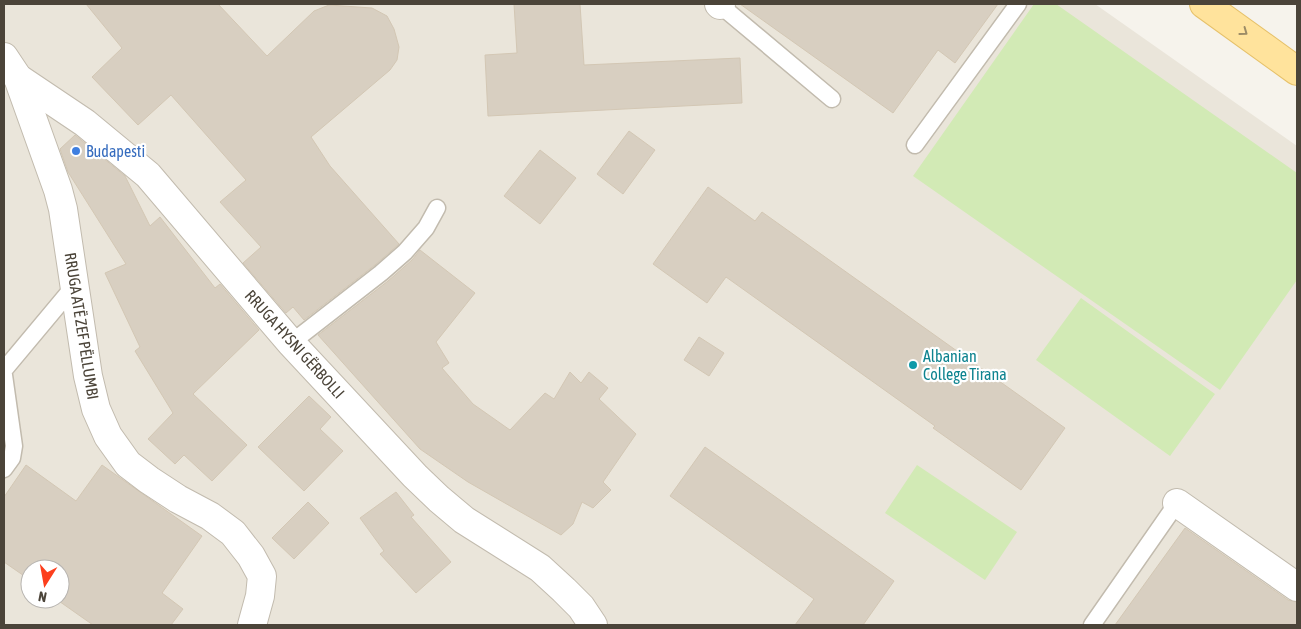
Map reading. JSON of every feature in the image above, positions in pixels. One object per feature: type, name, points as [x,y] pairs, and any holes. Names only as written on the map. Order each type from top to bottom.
[{"type":"main road","points":[[1204,4],[1297,71]]},
{"type":"street","name":"RRUGA ATË ZEF PËLLUMBI","points":[[11,68],[58,190],[63,209],[88,376],[96,409],[108,436],[128,464],[178,500],[210,516],[233,533],[251,556],[262,576],[260,596],[252,625]]},
{"type":"street","name":"RRUGA HYSNI GËRBOLLI","points":[[11,68],[85,123],[148,175],[291,343],[415,476],[464,520],[540,568],[581,607],[593,625]]},
{"type":"street","points":[[1177,503],[1297,587]]},
{"type":"lane","points":[[720,4],[832,99]]},
{"type":"lane","points":[[915,145],[1018,4]]},
{"type":"lane","points":[[291,343],[405,252],[426,228],[437,208]]},
{"type":"lane","points":[[4,370],[74,285]]},
{"type":"lane","points":[[4,375],[14,446],[12,458],[4,469]]},
{"type":"lane","points":[[1092,625],[1177,503]]},
{"type":"shaded area","points":[[4,4],[1095,4],[1297,146],[1297,625],[4,625]]},
{"type":"green space","points":[[1034,4],[1056,4],[1297,173],[1297,280],[1220,390],[913,176]]},
{"type":"green space","points":[[1081,298],[1215,394],[1170,456],[1036,360]]},
{"type":"green space","points":[[917,465],[1017,532],[985,580],[885,513]]},
{"type":"building","points":[[86,4],[218,4],[267,56],[314,11],[329,5],[372,8],[387,16],[394,29],[399,47],[397,60],[390,70],[311,137],[330,166],[399,244],[304,320],[293,307],[286,313],[243,263],[261,247],[220,202],[246,180],[171,95],[138,125],[92,77],[122,48]]},
{"type":"building","points":[[514,4],[580,4],[584,65],[740,58],[742,103],[488,116],[485,55],[517,53]]},
{"type":"building","points":[[740,4],[998,4],[955,63],[938,50],[893,113]]},
{"type":"building","points":[[629,131],[655,150],[623,194],[597,174]]},
{"type":"building","points":[[75,135],[125,176],[150,226],[160,217],[215,288],[220,284],[259,330],[193,394],[247,445],[212,481],[184,455],[175,464],[148,439],[173,413],[135,351],[140,347],[105,273],[126,264],[68,172],[60,149]]},
{"type":"building","points":[[540,150],[576,178],[540,224],[504,196]]},
{"type":"building","name":"Albanian College Tirana","points":[[708,187],[755,221],[762,212],[1065,428],[1021,490],[933,428],[935,426],[726,277],[707,303],[653,264]]},
{"type":"building","points":[[420,250],[475,293],[436,342],[449,363],[442,368],[473,404],[510,430],[545,393],[554,399],[570,372],[581,383],[589,372],[608,388],[599,399],[636,434],[603,482],[611,490],[593,508],[582,502],[573,524],[561,535],[468,482],[420,449],[318,335],[388,281],[412,260]]},
{"type":"building","points":[[699,337],[724,353],[709,376],[684,360]]},
{"type":"building","points":[[309,396],[331,417],[320,429],[343,451],[304,491],[258,447]]},
{"type":"building","points":[[705,447],[894,581],[863,625],[795,625],[814,599],[670,496]]},
{"type":"building","points":[[26,465],[76,501],[102,465],[202,536],[162,593],[183,609],[171,625],[93,625],[70,609],[70,559],[20,559],[20,573],[4,562],[4,497]]},
{"type":"building","points":[[396,492],[414,515],[411,517],[451,562],[416,593],[380,554],[384,551],[360,518]]},
{"type":"building","points":[[308,502],[329,523],[294,559],[272,538]]},
{"type":"building","points":[[1185,528],[1288,600],[1297,602],[1297,625],[1115,625]]},
{"type":"place","name":"Budapesti","points":[[76,151]]},
{"type":"place","name":"Albanian College Tirana","points":[[913,365]]}]
